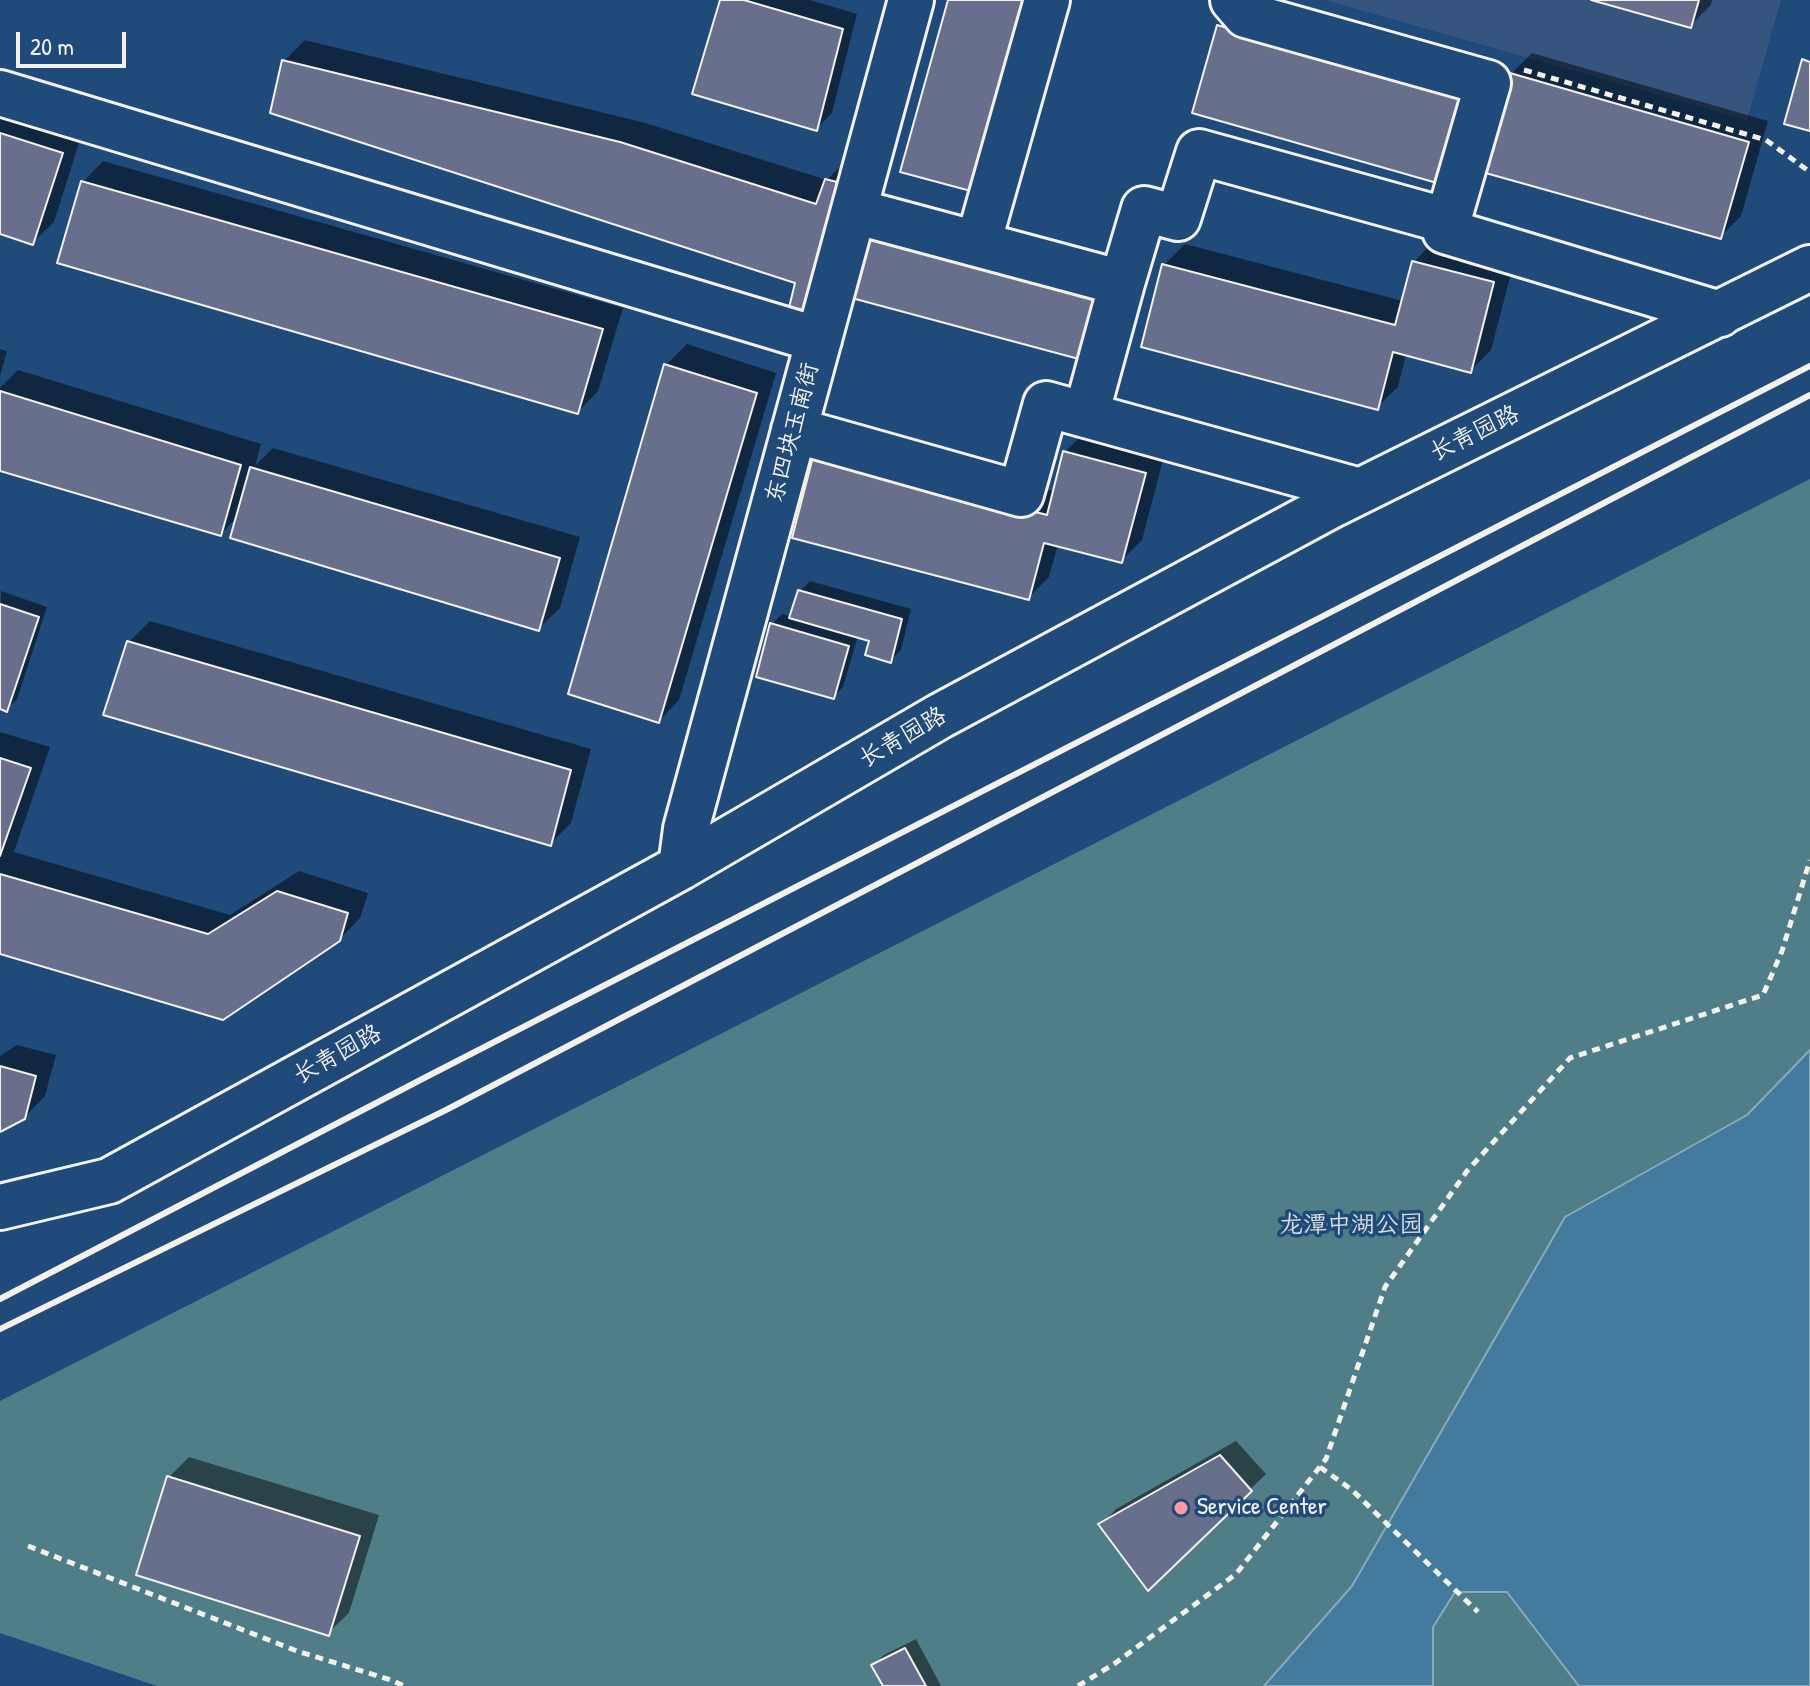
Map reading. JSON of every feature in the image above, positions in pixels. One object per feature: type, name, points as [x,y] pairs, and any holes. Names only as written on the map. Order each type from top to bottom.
[{"type":"street","name":"东四块玉南街","points":[[681,867],[686,829],[911,0]]},
{"type":"street","points":[[978,244],[1047,0]]},
{"type":"street","points":[[1233,0],[1246,15],[1488,83],[1445,231],[1720,314]]},
{"type":"street","points":[[0,93],[819,340]]},
{"type":"street","points":[[1086,415],[1144,209],[1178,218],[1199,152],[1448,221]]},
{"type":"street","points":[[854,211],[1122,283]]},
{"type":"street","name":"长青园路","points":[[0,1207],[109,1181],[681,867],[940,716],[1360,491],[1810,268]]},
{"type":"street","points":[[794,430],[1021,494],[1046,404],[1360,491]]},
{"type":"path","points":[[1488,83],[1494,62],[1766,140],[1810,172]]},
{"type":"path","points":[[1078,1686],[1114,1664],[1236,1574],[1320,1467],[1326,1459],[1385,1287],[1467,1171],[1570,1058],[1763,995],[1782,951],[1810,860]]},
{"type":"path","points":[[1320,1467],[1352,1490],[1478,1612]]},
{"type":"path","points":[[28,1546],[297,1651],[404,1686]]},
{"type":"shaded area","points":[[1325,0],[1781,0],[1747,120]]},
{"type":"shaded area","points":[[1810,1050],[1810,1686],[1579,1686],[1507,1592],[1455,1592],[1433,1627],[1433,1686],[1264,1686],[1352,1586],[1565,1217],[1747,1115]]},
{"type":"green space","name":"龙潭中湖公园","points":[[1810,479],[1810,1686],[157,1686],[0,1633],[0,1401]]},
{"type":"building","points":[[720,0],[744,0],[843,29],[817,131],[692,94]]},
{"type":"building","points":[[948,0],[1038,0],[982,194],[900,172]]},
{"type":"building","points":[[1591,0],[1699,0],[1691,28]]},
{"type":"building","points":[[1217,25],[1462,96],[1437,183],[1192,113]]},
{"type":"building","points":[[1802,59],[1810,62],[1810,131],[1784,124]]},
{"type":"building","points":[[282,60],[620,142],[816,204],[825,179],[853,186],[815,327],[786,320],[795,283],[270,113]]},
{"type":"building","points":[[1510,73],[1749,142],[1721,239],[1482,172]]},
{"type":"building","points":[[0,133],[63,153],[33,245],[0,234]]},
{"type":"building","points":[[81,181],[603,329],[578,414],[57,263]]},
{"type":"building","points":[[865,234],[1107,299],[1090,362],[848,297]]},
{"type":"building","points":[[1412,261],[1494,282],[1471,373],[1393,352],[1378,410],[1141,347],[1162,264],[1395,325]]},
{"type":"building","points":[[664,364],[757,393],[659,723],[568,694]]},
{"type":"building","points":[[0,391],[241,465],[221,536],[0,471]]},
{"type":"building","points":[[1063,451],[1146,473],[1122,563],[1044,543],[1029,600],[792,538],[814,453],[1047,515]]},
{"type":"building","points":[[250,467],[560,558],[539,631],[230,538]]},
{"type":"building","points":[[798,590],[902,619],[891,663],[865,655],[869,641],[789,618]]},
{"type":"building","points":[[0,604],[39,617],[7,712],[0,709]]},
{"type":"building","points":[[770,623],[849,646],[834,699],[756,677]]},
{"type":"building","points":[[127,641],[571,770],[551,846],[103,715]]},
{"type":"building","points":[[0,758],[31,768],[0,856]]},
{"type":"building","points":[[0,874],[208,934],[277,891],[348,913],[340,941],[223,1020],[0,954]]},
{"type":"building","points":[[0,1066],[36,1076],[25,1119],[0,1132]]},
{"type":"building","name":"Service Center","points":[[1220,1455],[1252,1491],[1148,1591],[1098,1524]]},
{"type":"building","points":[[167,1476],[360,1536],[329,1636],[136,1575]]},
{"type":"building","points":[[905,1648],[926,1686],[883,1686],[871,1665]]},
{"type":"railway","points":[[0,1299],[1810,366]]},
{"type":"railway","points":[[0,1329],[446,1110],[1810,395]]},
{"type":"place","name":"Service Center","points":[[1181,1508]]}]
